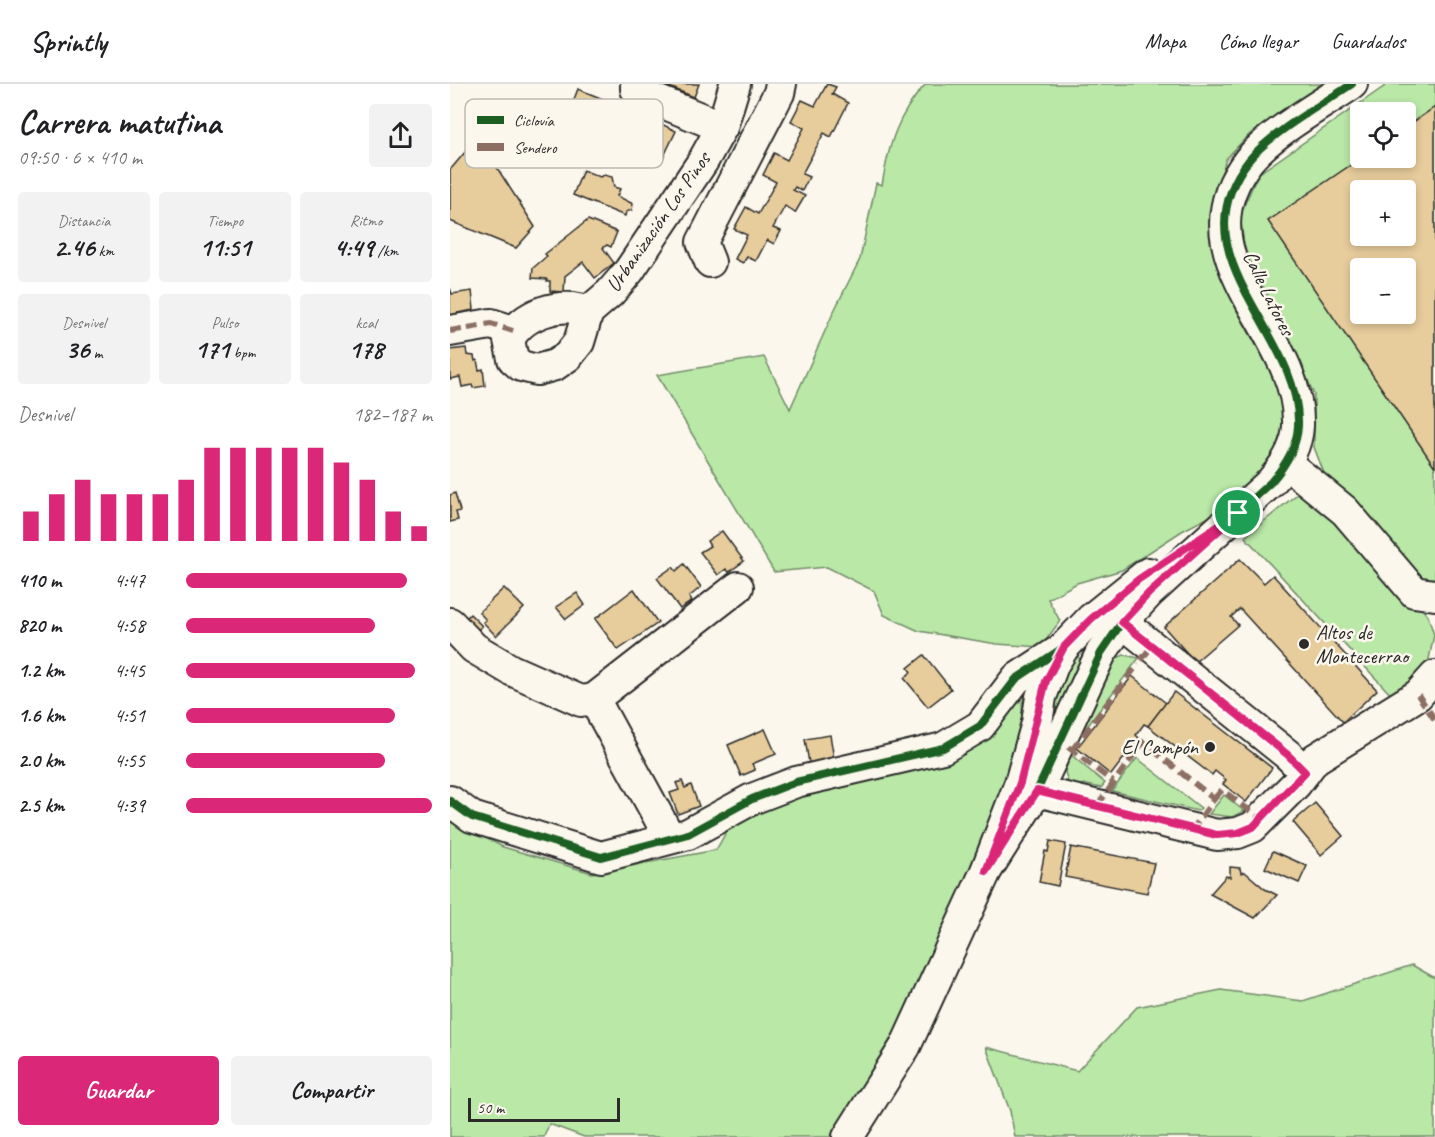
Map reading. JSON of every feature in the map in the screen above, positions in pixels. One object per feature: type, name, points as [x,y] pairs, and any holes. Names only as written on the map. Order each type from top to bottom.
[{"type":"street","name":"Urbanización Los Pinos","points":[[636,84],[636,89],[641,94],[653,99]]},
{"type":"street","name":"Urbanización Los Pinos","points":[[588,312],[610,293],[629,271],[690,182],[722,127],[735,84]]},
{"type":"street","name":"Urbanización Los Pinos","points":[[710,262],[702,242],[779,93],[781,84]]},
{"type":"street","name":"Calle Latores","points":[[1238,513],[1272,482],[1286,463],[1294,447],[1298,428],[1294,389],[1287,371],[1235,271],[1224,230],[1227,205],[1235,180],[1264,144],[1352,84]]},
{"type":"street","name":"Urbanización Los Pinos","points":[[663,103],[722,127]]},
{"type":"street","points":[[580,308],[588,312],[579,342],[568,356],[555,365],[537,370],[521,366],[513,359],[509,340],[522,321],[540,313],[580,308]]},
{"type":"street","points":[[450,330],[490,324],[513,331]]},
{"type":"street","points":[[1286,463],[1344,511],[1414,592],[1435,595]]},
{"type":"street","points":[[450,801],[472,817],[601,857],[688,834],[752,799],[796,782],[943,748],[980,726],[1016,679],[1064,647],[1091,619],[1139,579],[1238,513]]},
{"type":"street","points":[[986,871],[1037,791],[1101,653],[1122,622],[1149,593],[1238,513]]},
{"type":"street","points":[[450,623],[474,648],[511,670],[581,701],[594,699],[738,587]]},
{"type":"street","points":[[1091,619],[1122,622],[1288,755],[1305,772]]},
{"type":"street","points":[[848,1137],[905,1047],[986,871],[1020,783],[1046,681],[1064,647]]},
{"type":"street","points":[[1037,791],[1217,835],[1238,833],[1253,827],[1315,759],[1418,695],[1435,676]]},
{"type":"street","points":[[594,699],[670,838]]},
{"type":"street","points":[[1036,723],[1043,738],[1037,759],[1037,791]]},
{"type":"green space","points":[[926,84],[1323,84],[1251,133],[1237,147],[1226,159],[1214,199],[1212,244],[1217,265],[1237,311],[1274,378],[1284,407],[1284,424],[1270,464],[1213,515],[1182,531],[1122,570],[1077,583],[1048,599],[1060,621],[1041,647],[997,644],[919,631],[884,615],[874,591],[827,567],[774,572],[657,375],[764,357],[790,409],[860,259],[876,183],[882,185],[891,143],[901,119]]},
{"type":"green space","points":[[1388,84],[1435,84],[1435,591],[1325,476],[1314,447],[1314,395],[1278,310],[1246,260],[1240,215],[1258,174],[1350,110],[1350,168],[1416,168],[1416,102],[1362,102]]},
{"type":"green space","points":[[1302,490],[1349,526],[1428,616],[1434,635],[1428,664],[1419,677],[1392,696],[1245,537]]},
{"type":"green space","points":[[1124,655],[1139,658],[1074,744],[1112,660]]},
{"type":"green space","points":[[1078,657],[1081,660],[1057,722],[1051,720],[1047,706],[1069,658]]},
{"type":"green space","points":[[1034,677],[1022,703],[1024,734],[1017,763],[938,947],[893,1035],[830,1137],[584,1137],[549,1124],[544,1137],[450,1137],[450,819],[503,847],[592,873],[716,850],[734,818],[879,770]]},
{"type":"green space","points":[[1070,754],[1105,783],[1101,788],[1083,784],[1078,788],[1068,783],[1065,772]]},
{"type":"green space","points":[[1137,758],[1201,808],[1198,811],[1112,791]]},
{"type":"green space","points":[[1224,795],[1244,811],[1232,817],[1209,814]]},
{"type":"green space","points":[[1412,965],[1435,978],[1435,1137],[1015,1137],[1010,1111],[986,1047],[1077,1071],[1137,1007],[1221,990],[1303,1001]]},
{"type":"building","points":[[662,84],[699,84],[694,97]]},
{"type":"building","points":[[827,84],[836,87],[832,94],[848,103],[831,137],[824,133],[802,174],[809,177],[802,191],[795,187],[793,190],[805,196],[795,213],[785,206],[773,228],[781,231],[774,244],[767,240],[756,261],[747,257],[743,263],[735,259],[747,235],[734,229],[746,207],[758,214],[776,182],[763,175],[774,153],[787,160],[804,128],[791,121],[802,100],[815,106]]},
{"type":"building","points":[[578,89],[603,99],[574,99]]},
{"type":"building","points":[[1435,107],[1435,467],[1268,221],[1350,165],[1350,168],[1416,168],[1416,120]]},
{"type":"building","points":[[663,125],[676,131],[663,158]]},
{"type":"building","points":[[465,152],[465,168],[497,168],[535,227],[516,248],[450,221],[450,170]]},
{"type":"building","points":[[583,170],[600,177],[604,175],[612,177],[614,187],[620,189],[617,196],[633,204],[632,210],[626,212],[625,216],[573,195]]},
{"type":"building","points":[[588,220],[617,232],[611,247],[607,245],[603,248],[614,263],[595,278],[583,262],[565,276],[564,292],[550,291],[550,281],[547,279],[532,278],[533,268],[547,256],[545,254]]},
{"type":"building","points":[[450,288],[452,294],[472,291],[474,310],[457,313],[458,317],[450,318]]},
{"type":"building","points":[[466,348],[467,355],[474,356],[475,361],[477,360],[479,370],[483,369],[485,386],[462,387],[460,377],[450,379],[450,350]]},
{"type":"building","points":[[455,493],[460,511],[456,512],[458,520],[450,522],[450,495]]},
{"type":"building","points":[[722,531],[744,561],[729,572],[726,569],[718,575],[700,552],[710,546],[707,541]]},
{"type":"building","name":"Altos de Montecerrao","points":[[1240,559],[1264,583],[1273,575],[1377,690],[1343,722],[1240,609],[1231,617],[1238,625],[1195,662],[1164,627]]},
{"type":"building","points":[[684,564],[701,587],[689,597],[692,601],[680,609],[657,578],[673,567],[676,571]]},
{"type":"building","points":[[504,588],[524,608],[496,636],[483,622],[486,620],[479,612]]},
{"type":"building","points":[[634,589],[658,623],[618,650],[595,619]]},
{"type":"building","points":[[577,593],[585,605],[566,619],[556,607]]},
{"type":"building","points":[[470,614],[482,626],[474,634],[462,623]]},
{"type":"building","points":[[924,655],[951,689],[928,707],[904,678],[911,672],[908,668]]},
{"type":"building","name":"El Campón","points":[[1132,676],[1166,703],[1148,726],[1144,724],[1136,735],[1139,738],[1111,775],[1077,748]]},
{"type":"building","name":"El Campón","points":[[1174,692],[1272,768],[1246,802],[1223,784],[1226,780],[1215,771],[1212,775],[1148,726]]},
{"type":"building","points":[[765,729],[776,754],[752,764],[755,770],[741,776],[728,745]]},
{"type":"building","points":[[830,735],[834,759],[809,763],[805,739]]},
{"type":"building","points":[[682,781],[685,788],[691,785],[699,806],[678,814],[670,793],[679,790],[676,783]]},
{"type":"building","points":[[1315,803],[1343,836],[1321,855],[1293,822]]},
{"type":"building","points":[[1050,841],[1066,844],[1058,886],[1039,882],[1045,851],[1048,852]]},
{"type":"building","points":[[1071,847],[1154,863],[1147,893],[1065,877]]},
{"type":"building","points":[[1273,851],[1307,866],[1299,883],[1265,868]]},
{"type":"building","points":[[1230,867],[1240,868],[1241,873],[1245,872],[1265,889],[1277,895],[1255,918],[1210,894],[1226,876],[1230,877]]},
{"type":"marked path","points":[[450,331],[491,324],[513,331]]},
{"type":"marked path","points":[[1141,660],[1152,646]]},
{"type":"marked path","points":[[1072,750],[1138,664]]},
{"type":"marked path","points":[[1418,695],[1435,720]]},
{"type":"marked path","points":[[1097,806],[1143,742],[1214,799],[1193,829]]},
{"type":"marked path","points":[[1068,747],[1113,782]]},
{"type":"marked path","points":[[1214,799],[1222,790],[1261,819]]},
{"type":"cycle path","points":[[986,871],[1037,791],[1101,653],[1122,622],[1149,593],[1271,482],[1293,449],[1298,426],[1294,391],[1281,358],[1246,294],[1232,262],[1225,229],[1229,195],[1249,160],[1270,139],[1352,84]]},
{"type":"cycle path","points":[[450,801],[472,817],[601,857],[688,834],[752,799],[796,782],[943,748],[980,726],[1016,679],[1064,647]]},
{"type":"place","name":"Altos de Montecerrao","points":[[1304,644]]},
{"type":"place","name":"El Campón","points":[[1210,747]]},
{"type":"route","points":[[1238,513],[1149,593],[1122,622],[1288,755],[1305,772],[1253,827],[1238,833],[1217,835],[1037,791],[986,871],[1020,783],[1046,681],[1064,647],[1091,619],[1139,579],[1238,513]]}]
